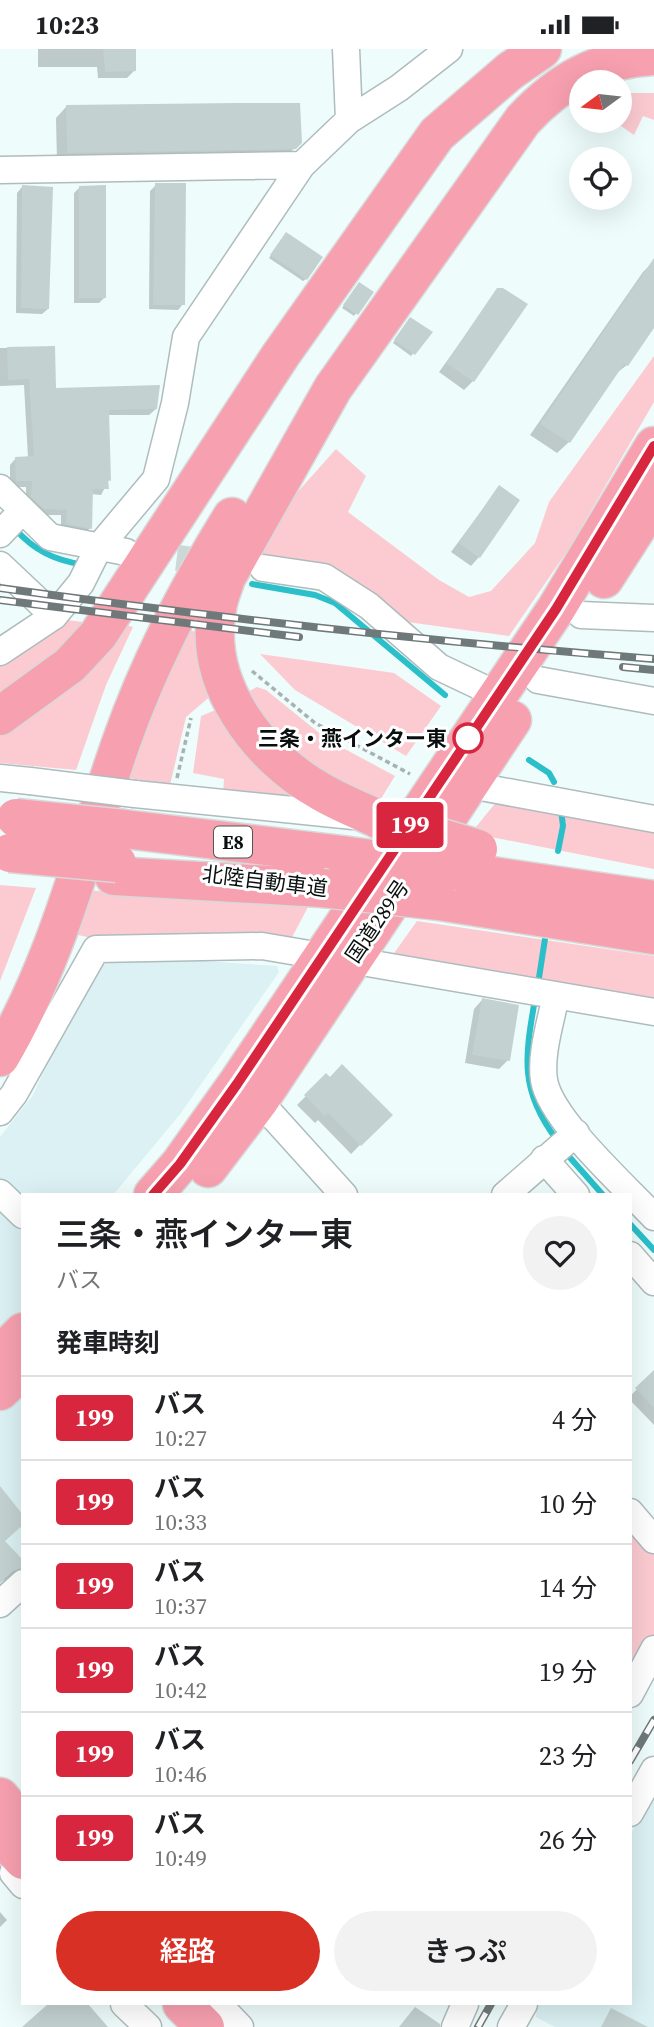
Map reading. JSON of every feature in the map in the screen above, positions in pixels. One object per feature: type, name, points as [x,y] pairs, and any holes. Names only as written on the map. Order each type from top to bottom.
[{"type":"highway","points":[[0,716],[70,665],[99,635],[280,356],[466,95],[509,49]]},
{"type":"highway","points":[[437,134],[510,71],[542,49]]},
{"type":"highway","points":[[0,1057],[15,1031],[53,946],[122,740],[186,592],[243,502],[333,389],[523,120],[547,94],[574,76],[601,64],[654,56]]},
{"type":"highway","points":[[632,74],[654,74]]},
{"type":"highway","points":[[523,120],[548,102],[569,92]]},
{"type":"highway","points":[[0,1010],[33,935],[122,685],[167,587],[227,473],[280,356]]},
{"type":"highway","points":[[333,389],[226,578],[216,610],[219,667],[243,722],[287,769],[320,791],[378,819],[458,873],[654,890]]},
{"type":"highway","name":"国道289号","points":[[187,1193],[498,695],[556,609],[654,446]]},
{"type":"highway","name":"国道289号","points":[[335,958],[470,785],[654,501]]},
{"type":"highway","points":[[5,846],[122,841]]},
{"type":"highway","name":"北陸自動車道","points":[[5,846],[122,841],[342,855],[654,900]]},
{"type":"highway","name":"北陸自動車道","points":[[122,841],[322,888],[458,873],[654,935]]},
{"type":"highway","name":"国道289号","points":[[155,1193],[248,1092]]},
{"type":"highway","points":[[0,1355],[21,1334]]},
{"type":"highway","points":[[0,1391],[21,1371]]},
{"type":"highway","points":[[0,1797],[21,1822]]},
{"type":"highway","points":[[0,1835],[21,1860]]},
{"type":"highway","points":[[156,2005],[195,2016]]},
{"type":"street","points":[[346,49],[349,120]]},
{"type":"street","points":[[0,652],[54,615],[81,583],[97,550],[156,479],[175,403],[186,337],[302,165],[349,120],[400,88],[449,49]]},
{"type":"street","points":[[0,170],[302,165]]},
{"type":"street","points":[[0,488],[13,521],[50,537],[97,550],[126,552]]},
{"type":"street","points":[[0,565],[54,615]]},
{"type":"street","points":[[263,568],[324,577],[369,607],[439,667],[498,695]]},
{"type":"street","points":[[581,615],[654,618]]},
{"type":"street","points":[[538,680],[654,701]]},
{"type":"street","points":[[0,778],[30,781],[122,841],[378,819]]},
{"type":"street","points":[[470,785],[654,819]]},
{"type":"street","points":[[0,1112],[14,1094],[96,949],[262,946],[654,1012]]},
{"type":"street","points":[[539,992],[544,1081],[560,1146],[575,1193]]},
{"type":"street","points":[[248,1092],[342,1193]]},
{"type":"street","points":[[507,1193],[560,1146]]},
{"type":"street","points":[[560,1146],[622,1193]]},
{"type":"street","points":[[0,1193],[21,1213]]},
{"type":"street","points":[[632,1200],[654,1217]]},
{"type":"street","points":[[632,1257],[654,1282]]},
{"type":"street","points":[[632,1514],[654,1540]]},
{"type":"street","points":[[0,1604],[21,1585]]},
{"type":"street","points":[[632,1690],[654,1649]]},
{"type":"street","points":[[632,1809],[654,1770]]},
{"type":"street","points":[[21,1864],[13,1873],[21,1883]]},
{"type":"street","points":[[125,2005],[148,2027]]},
{"type":"street","points":[[455,2027],[465,2005]]},
{"type":"street","points":[[195,2016],[240,2027]]},
{"type":"path","points":[[251,671],[315,723],[411,774]]},
{"type":"path","points":[[176,783],[191,718]]},
{"type":"shaded area","points":[[632,93],[654,93],[654,120],[643,116],[634,135],[631,133]]},
{"type":"shaded area","points":[[654,356],[654,402],[570,547],[509,636],[400,621],[256,554],[277,515],[336,449],[366,476],[348,512],[439,580],[469,597],[491,591],[535,543],[549,502]]},
{"type":"shaded area","points":[[67,620],[91,623],[0,699],[0,665]]},
{"type":"shaded area","points":[[118,623],[133,627],[106,685],[76,770],[0,763],[0,731]]},
{"type":"shaded area","points":[[181,629],[203,633],[213,694],[186,717],[170,785],[123,777]]},
{"type":"shaded area","points":[[260,654],[394,673],[441,706],[406,756],[295,690]]},
{"type":"shaded area","points":[[257,687],[266,690],[328,740],[395,776],[377,805],[325,782],[240,696]]},
{"type":"shaded area","points":[[218,709],[310,802],[223,795],[224,779],[193,773],[201,716]]},
{"type":"shaded area","points":[[497,801],[654,827],[654,869],[471,833]]},
{"type":"shaded area","points":[[0,885],[36,888],[0,981]]},
{"type":"shaded area","points":[[84,890],[309,905],[288,945],[92,938],[69,933]]},
{"type":"shaded area","points":[[417,921],[654,956],[654,999],[392,956]]},
{"type":"shaded area","points":[[97,954],[277,966],[279,972],[181,1113],[115,1193],[21,1193],[21,1578],[0,1597],[0,1137],[33,1095]]},
{"type":"shaded area","points":[[632,1532],[654,1548],[654,1643],[632,1687]]},
{"type":"shaded area","points":[[654,1792],[654,2027],[555,2027],[536,2017],[536,2005],[632,2005],[632,1831]]},
{"type":"building","points":[[103,49],[136,49],[136,71],[105,72]]},
{"type":"building","points":[[300,103],[302,143],[296,149],[67,153],[66,105]]},
{"type":"building","points":[[155,183],[186,183],[185,305],[153,305]]},
{"type":"building","points":[[22,185],[53,187],[49,309],[21,308]]},
{"type":"building","points":[[106,185],[106,298],[79,298],[79,186]]},
{"type":"building","points":[[286,232],[323,257],[307,280],[270,255]]},
{"type":"building","points":[[654,258],[654,328],[628,366],[624,364],[570,443],[540,424]]},
{"type":"building","points":[[359,282],[374,292],[358,315],[343,305]]},
{"type":"building","points":[[497,288],[503,288],[528,304],[474,382],[446,363]]},
{"type":"building","points":[[410,317],[433,332],[415,355],[394,340]]},
{"type":"building","points":[[55,346],[56,388],[160,385],[157,409],[109,410],[111,481],[108,480],[109,489],[93,489],[92,529],[66,524],[67,510],[44,509],[31,497],[32,481],[16,481],[15,457],[34,456],[29,379],[8,380],[7,347]]},
{"type":"building","points":[[499,485],[520,500],[480,558],[459,543]]},
{"type":"building","points":[[482,998],[519,1005],[510,1061],[472,1055]]},
{"type":"building","points":[[342,1064],[393,1115],[361,1146],[328,1113],[325,1116],[304,1095],[326,1073],[330,1077]]},
{"type":"building","points":[[654,1370],[654,1408],[635,1388]]},
{"type":"building","points":[[0,1486],[21,1512],[21,1527],[5,1541],[21,1558],[21,1569],[13,1571],[0,1583]]},
{"type":"building","points":[[47,2005],[89,2005],[108,2027],[22,2027]]},
{"type":"building","points":[[415,2007],[440,2024],[440,2027],[399,2027]]},
{"type":"building","points":[[611,2008],[648,2027],[601,2027]]},
{"type":"waterway","points":[[15,529],[46,553],[84,565]]},
{"type":"waterway","points":[[252,584],[315,595],[335,603],[445,695]]},
{"type":"waterway","points":[[529,760],[549,773],[554,782]]},
{"type":"waterway","points":[[558,851],[563,826],[561,810]]},
{"type":"waterway","points":[[538,984],[545,939]]},
{"type":"waterway","points":[[535,999],[529,1038],[528,1073],[536,1105],[557,1140]]},
{"type":"waterway","points":[[565,1152],[601,1193]]},
{"type":"waterway","points":[[632,1226],[654,1250]]},
{"type":"tunnel","points":[[138,553],[218,563]]},
{"type":"railway","points":[[0,588],[327,628],[654,659]]},
{"type":"railway","points":[[0,600],[299,637]]},
{"type":"railway","points":[[623,667],[654,670]]},
{"type":"railway","points":[[632,1758],[654,1720]]},
{"type":"railway","points":[[478,2027],[490,2005]]},
{"type":"bus line","name":"199","points":[[155,1193],[180,1164],[237,1084],[556,609],[654,446]]},
{"type":"place","name":"三条・燕インター東","points":[[468,738]]}]
